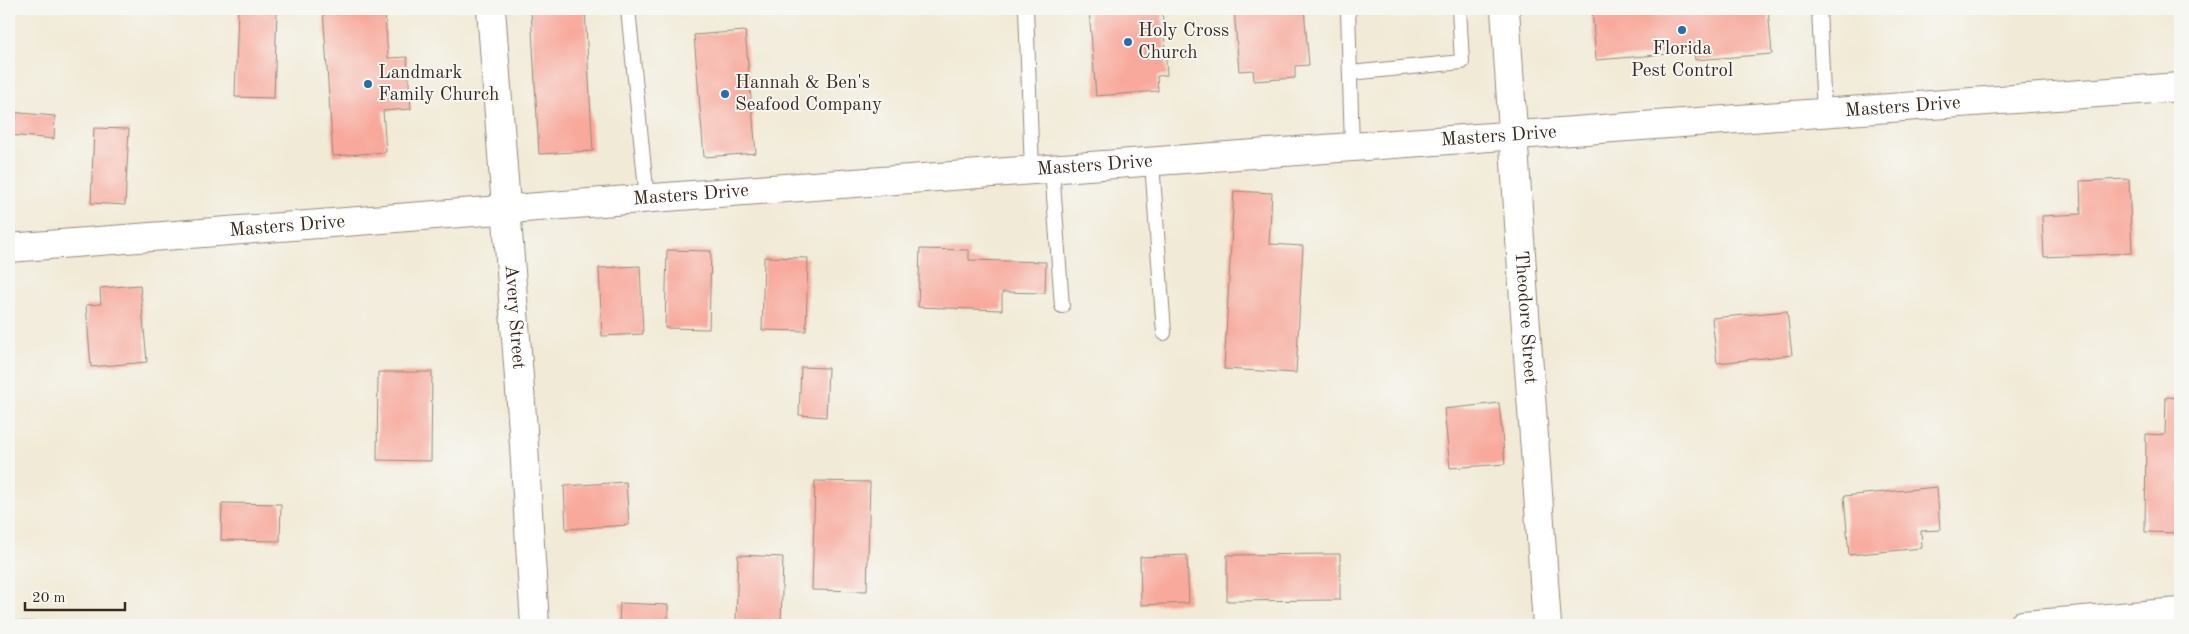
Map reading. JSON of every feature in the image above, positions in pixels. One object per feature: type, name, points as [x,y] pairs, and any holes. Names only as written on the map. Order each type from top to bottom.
[{"type":"street","name":"Avery Street","points":[[491,9],[536,625]]},
{"type":"street","name":"Theodore Street","points":[[1505,9],[1546,625]]},
{"type":"street","name":"Masters Drive","points":[[9,248],[647,199],[2180,87]]},
{"type":"street","points":[[2023,625],[2180,612]]},
{"type":"lane","points":[[628,9],[647,199]]},
{"type":"lane","points":[[1026,9],[1042,170],[1062,306]]},
{"type":"lane","points":[[1348,9],[1352,148]]},
{"type":"lane","points":[[1350,73],[1462,62],[1459,9]]},
{"type":"lane","points":[[1819,9],[1824,113]]},
{"type":"lane","points":[[1152,162],[1164,333]]},
{"type":"building","points":[[238,9],[277,9],[274,98],[235,97]]},
{"type":"building","name":"Landmark Family Church","points":[[323,9],[396,9],[396,13],[385,14],[388,58],[407,57],[411,109],[383,111],[386,152],[333,156]]},
{"type":"building","points":[[585,9],[593,151],[539,154],[531,11]]},
{"type":"building","name":"Holy Cross Church","points":[[1089,9],[1162,9],[1167,75],[1157,76],[1158,91],[1096,96]]},
{"type":"building","name":"Holy Cross Church","points":[[1234,9],[1304,9],[1309,65],[1295,66],[1295,78],[1254,81],[1253,70],[1239,71]]},
{"type":"building","name":"Florida Pest Control","points":[[1592,9],[1768,9],[1772,54],[1695,60],[1694,52],[1596,60]]},
{"type":"building","name":"Hannah & Ben's Seafood Company","points":[[745,31],[756,153],[704,157],[694,35]]},
{"type":"building","points":[[9,112],[55,116],[54,139],[9,135]]},
{"type":"building","points":[[94,128],[129,129],[125,205],[91,203]]},
{"type":"building","points":[[2129,179],[2132,253],[2044,257],[2042,216],[2081,214],[2080,181]]},
{"type":"building","points":[[1234,191],[1272,193],[1269,244],[1303,246],[1296,373],[1224,369]]},
{"type":"building","points":[[920,249],[969,250],[969,260],[1046,262],[1045,293],[1002,292],[1002,310],[918,307]]},
{"type":"building","points":[[667,250],[711,251],[709,329],[665,328]]},
{"type":"building","points":[[764,257],[808,258],[806,331],[762,330]]},
{"type":"building","points":[[640,266],[643,334],[602,336],[599,268]]},
{"type":"building","points":[[140,285],[147,362],[91,367],[86,305],[101,304],[100,288]]},
{"type":"building","points":[[1787,311],[1792,355],[1717,363],[1712,318]]},
{"type":"building","points":[[801,367],[828,368],[826,417],[799,415]]},
{"type":"building","points":[[378,372],[432,372],[431,461],[377,460]]},
{"type":"building","points":[[2166,397],[2180,398],[2180,533],[2145,532],[2146,434],[2165,435]]},
{"type":"building","points":[[1499,403],[1505,464],[1450,468],[1444,409]]},
{"type":"building","points":[[815,481],[870,482],[867,591],[812,590]]},
{"type":"building","points":[[626,482],[629,525],[566,529],[564,486]]},
{"type":"building","points":[[1937,487],[1940,530],[1921,531],[1922,548],[1849,555],[1844,496]]},
{"type":"building","points":[[222,503],[281,504],[280,541],[221,540]]},
{"type":"building","points":[[1340,554],[1340,600],[1227,601],[1227,555]]},
{"type":"building","points":[[738,555],[783,557],[781,623],[736,621]]},
{"type":"building","points":[[1187,555],[1189,603],[1141,605],[1140,557]]},
{"type":"building","points":[[620,603],[668,605],[668,625],[619,625]]},
{"type":"building","points":[[9,621],[65,623],[65,625],[9,625]]},
{"type":"place","name":"Florida Pest Control","points":[[1682,30]]},
{"type":"place","name":"Holy Cross Church","points":[[1128,42]]},
{"type":"place","name":"Landmark Family Church","points":[[368,84]]},
{"type":"place","name":"Hannah & Ben's Seafood Company","points":[[725,94]]}]
